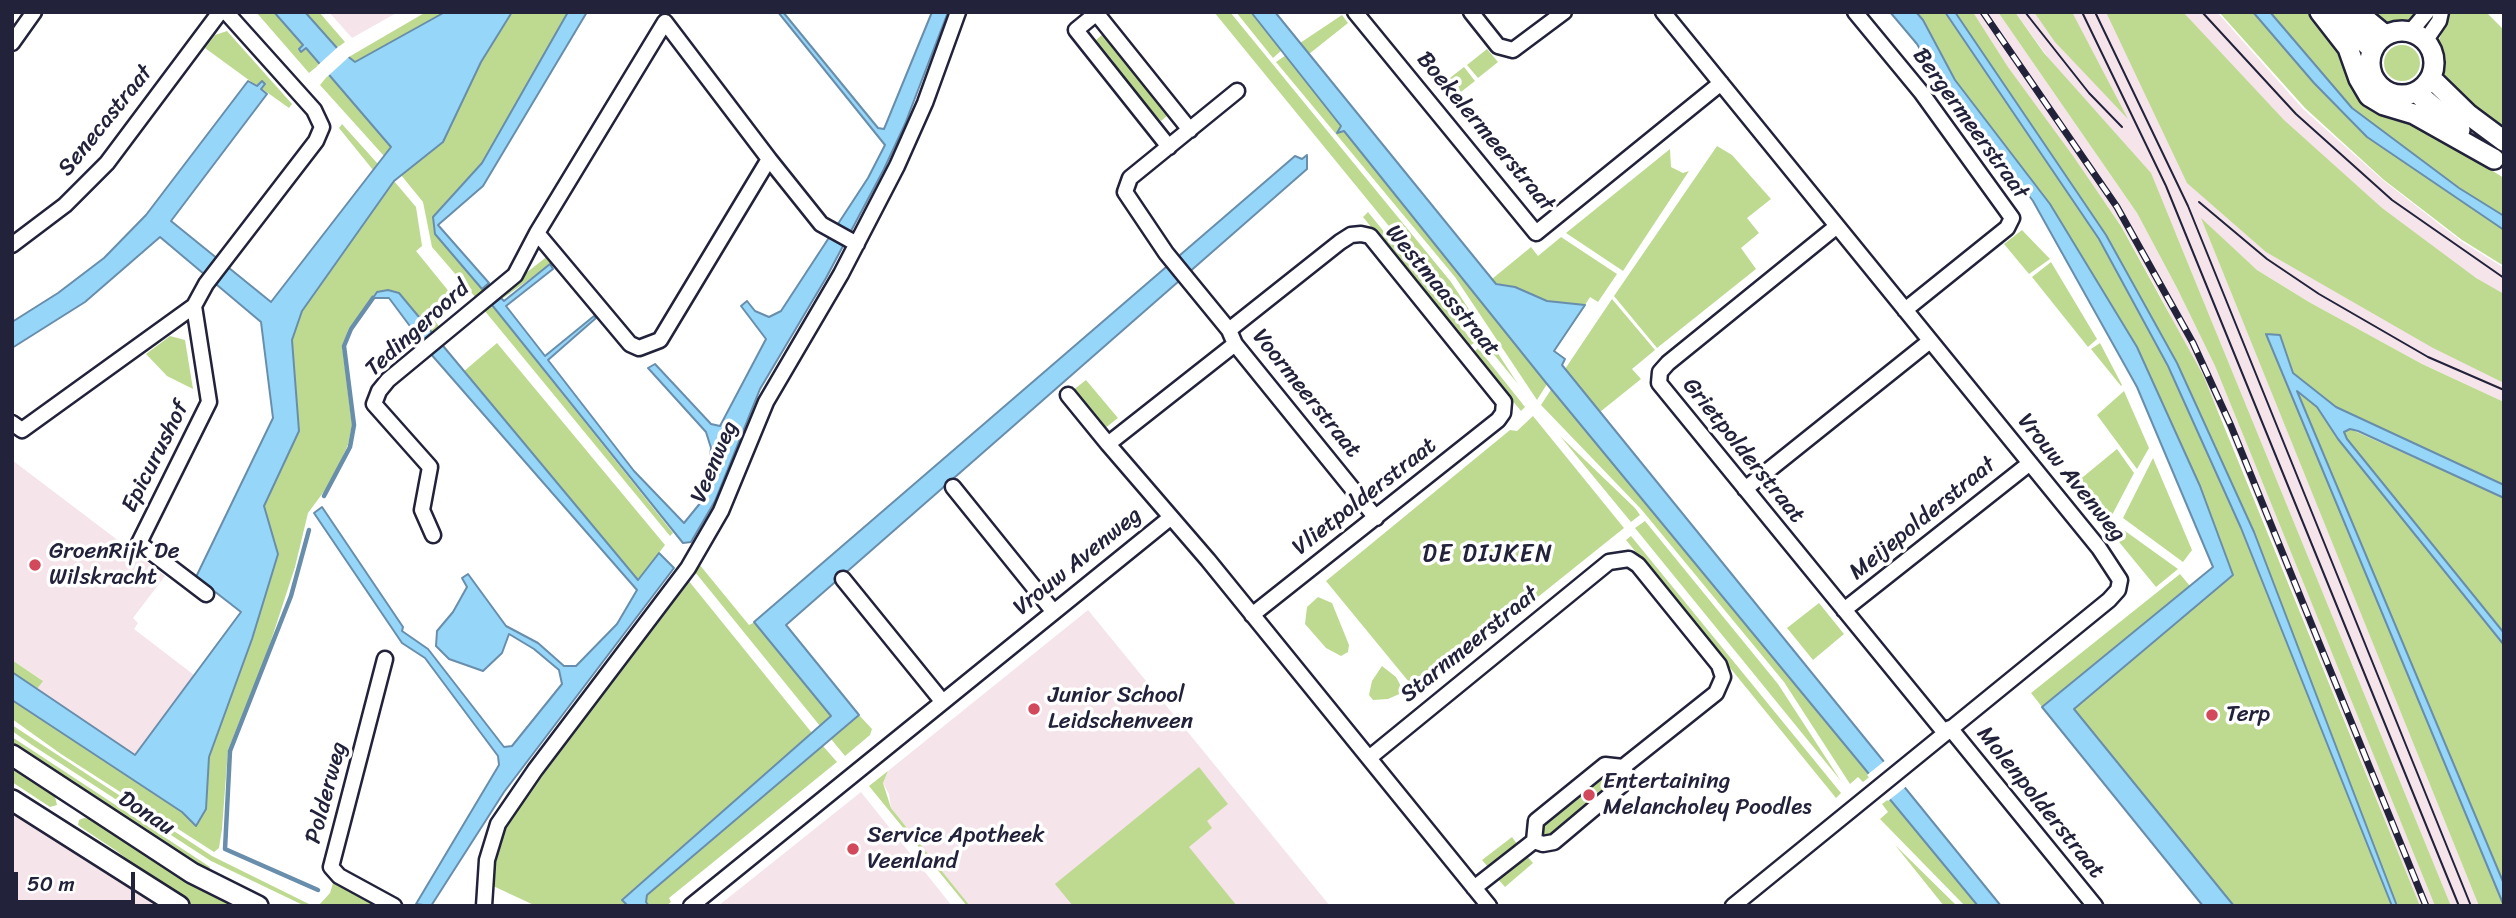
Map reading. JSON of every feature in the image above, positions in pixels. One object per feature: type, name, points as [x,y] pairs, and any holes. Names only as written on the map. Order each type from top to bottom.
[{"type":"main road","points":[[2320,12],[2348,48],[2358,79],[2369,96],[2384,105],[2414,114],[2499,163]]},
{"type":"main road","points":[[2330,12],[2379,42]]},
{"type":"main road","points":[[2357,12],[2379,42]]},
{"type":"main road","points":[[2395,31],[2419,36],[2434,60],[2431,78],[2416,92],[2397,94],[2378,84],[2370,67],[2379,42],[2395,31]]},
{"type":"main road","points":[[2431,78],[2469,115],[2504,141]]},
{"type":"main road","points":[[2416,92],[2499,163]]},
{"type":"main road","name":"Donau","points":[[12,755],[192,873],[257,906]]},
{"type":"main road","points":[[12,800],[179,906]]},
{"type":"street","points":[[12,43],[34,12]]},
{"type":"street","name":"Senecastraat","points":[[12,245],[65,205],[107,163],[220,12]]},
{"type":"street","points":[[12,423],[22,430],[194,306],[206,284],[316,141],[322,127],[314,110],[226,12]]},
{"type":"street","name":"Veenweg","points":[[484,906],[487,860],[498,824],[535,770],[688,568],[720,511],[766,402],[857,244],[925,103],[958,12]]},
{"type":"street","name":"Boekelermeerstraat","points":[[1355,12],[1536,233],[1721,83]]},
{"type":"street","points":[[1471,12],[1498,46],[1513,50],[1564,12]]},
{"type":"street","name":"Vrouw Avenweg","points":[[1663,12],[2116,570],[2118,590],[1733,906]]},
{"type":"street","name":"Bergermeerstraat","points":[[1856,12],[1929,103],[2012,218],[2007,228],[1905,310]]},
{"type":"street","points":[[2419,36],[2427,12]]},
{"type":"street","points":[[2419,36],[2441,12]]},
{"type":"street","points":[[1190,130],[1098,13],[1076,30],[1169,147],[1190,130],[1237,91]]},
{"type":"street","name":"Tedingeroord","points":[[433,535],[422,510],[430,467],[374,404],[379,391],[438,337],[515,275],[661,17],[821,224],[857,244]]},
{"type":"street","name":"Voormeerstraat","points":[[1169,147],[1130,178],[1125,192],[1166,253],[1376,518]]},
{"type":"street","points":[[537,233],[631,344],[650,346],[660,340],[769,159]]},
{"type":"street","name":"Grietpolderstraat","points":[[1837,226],[1660,372],[1659,383],[1844,610],[1948,731]]},
{"type":"street","name":"Westmaasstraat","points":[[1108,444],[1351,234],[1370,236],[1498,394],[1504,402],[1503,413]]},
{"type":"street","name":"Epicurushof","points":[[194,306],[209,402],[139,543],[206,594]]},
{"type":"street","points":[[1745,489],[1930,341]]},
{"type":"street","points":[[1068,395],[1170,518]]},
{"type":"street","name":"Vlietpolderstraat","points":[[1252,615],[1376,518],[1503,413]]},
{"type":"street","name":"Meijepolderstraat","points":[[1844,610],[2030,463]]},
{"type":"street","points":[[953,487],[1053,611]]},
{"type":"street","name":"Vrouw Avenweg","points":[[691,906],[1170,518],[1489,906]]},
{"type":"street","name":"Starnmeerstraat","points":[[1369,758],[1609,562],[1629,559],[1638,565],[1719,665],[1723,677],[1716,693],[1623,767]]},
{"type":"street","points":[[843,579],[942,701]]},
{"type":"street","name":"Polderweg","points":[[385,659],[331,867],[339,876],[394,906]]},
{"type":"street","name":"Molenpolderstraat","points":[[1948,731],[2095,906]]},
{"type":"street","points":[[1474,888],[1534,841],[1536,821],[1605,765],[1615,763],[1623,767],[1627,775],[1623,784],[1594,809],[1554,842],[1543,844],[1534,841]]},
{"type":"shaded area","points":[[329,12],[398,12],[352,38]]},
{"type":"shaded area","points":[[1973,12],[1998,12],[2137,213],[2177,288],[2215,366],[2435,906],[2420,906],[2225,423],[2162,299],[2121,225],[2008,67]]},
{"type":"shaded area","points":[[2015,12],[2217,12],[2303,109],[2384,181],[2461,241],[2504,268],[2504,402],[2422,364],[2309,302],[2257,270],[2202,220],[2479,906],[2451,906],[2176,234]]},
{"type":"shaded area","points":[[12,460],[165,576],[133,618],[138,623],[134,629],[194,675],[135,755],[37,689],[42,680],[12,660]]},
{"type":"shaded area","points":[[1088,610],[1330,906],[970,906],[891,808],[889,794],[883,783],[888,771]]},
{"type":"shaded area","points":[[861,792],[952,906],[718,906]]},
{"type":"shaded area","points":[[12,805],[113,877],[163,906],[12,906]]},
{"type":"green space","points":[[256,12],[274,12],[303,45],[299,49],[306,48],[320,64],[309,73]]},
{"type":"green space","points":[[305,12],[319,12],[345,42],[337,48]]},
{"type":"green space","points":[[426,12],[445,12],[355,62],[347,58]]},
{"type":"green space","points":[[512,12],[568,12],[482,163],[433,225],[482,289],[489,283],[492,286],[476,298],[432,247],[423,202],[401,175],[443,142],[481,62]]},
{"type":"green space","points":[[1214,12],[1230,12],[1451,282],[1518,384]]},
{"type":"green space","points":[[1236,12],[1251,12],[1282,50],[1273,58]]},
{"type":"green space","points":[[1916,12],[1945,12],[2099,239],[2133,297],[2209,450],[2347,787],[2392,906],[2234,906],[2073,709],[2233,574],[2200,486],[2137,347],[2050,204],[1955,80]]},
{"type":"green space","points":[[1955,12],[1973,12],[2008,67],[2121,226],[2203,375],[2420,906],[2397,906],[2254,532],[2177,363],[2106,235]]},
{"type":"green space","points":[[1998,12],[2015,12],[2044,53],[2151,173],[2451,906],[2435,906],[2215,366],[2177,288],[2137,213]]},
{"type":"green space","points":[[2034,12],[2072,12],[2128,119],[2055,42]]},
{"type":"green space","points":[[2106,12],[2183,12],[2284,120],[2382,208],[2476,278],[2504,294],[2504,383],[2433,348],[2266,252],[2187,183]]},
{"type":"green space","points":[[2219,12],[2310,12],[2328,30],[2349,70],[2408,118],[2504,178],[2504,266],[2462,240],[2384,180],[2305,108]]},
{"type":"green space","points":[[2362,12],[2422,12],[2409,23],[2395,26]]},
{"type":"green space","points":[[2450,12],[2486,12],[2504,30],[2504,135],[2441,78],[2439,40]]},
{"type":"green space","points":[[1342,15],[1348,23],[1309,54],[1300,43]]},
{"type":"green space","points":[[227,31],[292,104],[289,108],[261,88],[265,84],[263,81],[257,86],[205,48],[215,35]]},
{"type":"green space","points":[[1103,34],[1119,55],[1123,52],[1147,82],[1144,85],[1168,115],[1161,121],[1110,64],[1113,61],[1096,40]]},
{"type":"green space","points":[[2402,45],[2415,50],[2420,63],[2415,76],[2402,81],[2389,76],[2384,63],[2389,50]]},
{"type":"green space","points":[[1487,49],[1498,62],[1478,78],[1467,65]]},
{"type":"green space","points":[[1286,55],[1342,127],[1337,133],[1344,130],[1547,384],[1537,400],[1455,277],[1276,62]]},
{"type":"green space","points":[[1464,67],[1475,81],[1457,95],[1446,81]]},
{"type":"green space","points":[[329,74],[392,147],[384,156],[320,85]]},
{"type":"green space","points":[[342,124],[378,164],[373,170],[339,128]]},
{"type":"green space","points":[[1717,146],[1732,155],[1771,199],[1747,218],[1759,233],[1741,248],[1756,269],[1657,348],[1614,296]]},
{"type":"green space","points":[[1670,149],[1671,167],[1683,173],[1689,171],[1623,271],[1566,233]]},
{"type":"green space","points":[[394,181],[416,207],[422,246],[416,251],[455,299],[433,318],[440,328],[432,335],[399,293],[388,290],[377,292],[349,328],[342,346],[352,425],[348,445],[331,482],[308,513],[295,567],[266,656],[228,750],[222,829],[219,848],[214,852],[61,754],[12,719],[12,700],[183,812],[196,825],[206,809],[209,757],[252,639],[278,555],[264,506],[299,431],[292,340],[302,311]]},
{"type":"green space","points":[[1368,212],[1474,343],[1468,347],[1363,217]]},
{"type":"green space","points":[[2201,218],[2257,270],[2309,302],[2422,364],[2504,402],[2504,485],[2336,407],[2293,373],[2280,335],[2267,334],[2504,906],[2479,906]]},
{"type":"green space","points":[[2022,230],[2050,259],[2029,274],[2004,244]]},
{"type":"green space","points":[[1561,237],[1617,274],[1598,302],[1590,297],[1585,305],[1547,301],[1515,287],[1496,284],[1492,279],[1531,247],[1538,256]]},
{"type":"green space","points":[[549,255],[554,262],[492,306],[673,533],[670,536],[484,310],[485,305]]},
{"type":"green space","points":[[2051,262],[2097,339],[2088,347],[2032,277]]},
{"type":"green space","points":[[1612,299],[1655,350],[1632,369],[1641,379],[1600,412],[1565,369]]},
{"type":"green space","points":[[170,336],[185,340],[193,389],[167,376],[146,354]]},
{"type":"green space","points":[[497,343],[665,545],[638,580],[463,372]]},
{"type":"green space","points":[[2100,343],[2122,385],[2121,386],[2091,349]]},
{"type":"green space","points":[[1478,348],[1525,407],[1521,411],[1473,353]]},
{"type":"green space","points":[[1086,380],[1118,418],[1104,429],[1072,391]]},
{"type":"green space","points":[[1552,388],[1872,775],[1863,782],[1858,777],[1850,784],[1784,682],[1641,509],[1541,405]]},
{"type":"green space","points":[[2296,389],[2317,407],[2338,439],[2504,645],[2504,884]]},
{"type":"green space","points":[[2124,391],[2149,448],[2137,469],[2097,415]]},
{"type":"green space","points":[[1533,416],[1624,528],[1418,693],[1326,581],[1510,430],[1517,431]]},
{"type":"green space","points":[[2350,429],[2504,498],[2504,633],[2347,439],[2344,432]]},
{"type":"green space","points":[[1560,436],[1635,508],[1640,515],[1631,522]]},
{"type":"green space","points":[[2117,449],[2134,473],[2111,517],[2084,499],[2072,486]]},
{"type":"green space","points":[[2153,458],[2192,550],[2183,562],[2123,518]]},
{"type":"green space","points":[[1645,521],[1778,684],[1841,781],[1635,528]]},
{"type":"green space","points":[[2114,523],[2178,569],[2156,587],[2110,531]]},
{"type":"green space","points":[[1631,536],[1841,793],[1836,798],[1626,540]]},
{"type":"green space","points":[[699,564],[749,625],[755,622],[831,716],[820,726],[695,572]]},
{"type":"green space","points":[[2180,574],[2190,586],[2042,707],[2031,693]]},
{"type":"green space","points":[[688,580],[812,733],[622,899],[628,906],[536,906],[491,885],[499,836],[507,823]]},
{"type":"green space","points":[[1318,597],[1332,603],[1349,645],[1348,652],[1341,656],[1326,648],[1305,624],[1307,607]]},
{"type":"green space","points":[[1819,603],[1844,634],[1813,660],[1787,628]]},
{"type":"green space","points":[[12,660],[43,681],[37,689],[12,672]]},
{"type":"green space","points":[[1382,666],[1396,677],[1404,692],[1388,699],[1373,700],[1369,695],[1372,681]]},
{"type":"green space","points":[[859,715],[872,729],[870,735],[845,756],[831,739]]},
{"type":"green space","points":[[12,725],[212,856],[313,906],[305,906],[211,861],[32,745],[12,731]]},
{"type":"green space","points":[[12,737],[210,867],[208,871],[58,777],[12,745]]},
{"type":"green space","points":[[823,746],[837,762],[669,898],[671,902],[666,906],[649,906],[646,902],[647,895]]},
{"type":"green space","points":[[12,767],[55,797],[57,805],[50,807],[12,782]]},
{"type":"green space","points":[[1199,767],[1228,804],[1207,821],[1212,828],[1189,847],[1237,906],[1073,906],[1055,884]]},
{"type":"green space","points":[[1608,770],[1613,771],[1617,781],[1548,838],[1542,836],[1540,827]]},
{"type":"green space","points":[[888,771],[883,783],[891,808],[970,906],[967,906],[869,786]]},
{"type":"green space","points":[[1890,798],[1978,906],[1965,906],[1880,819],[1888,812],[1882,804]]},
{"type":"green space","points":[[92,819],[189,883],[233,906],[190,906],[175,898],[118,852],[78,825],[79,820]]},
{"type":"green space","points":[[1512,837],[1517,844],[1488,867],[1482,860]]},
{"type":"green space","points":[[1895,845],[1957,906],[1944,906]]},
{"type":"green space","points":[[1526,855],[1533,863],[1505,887],[1497,878]]},
{"type":"green space","points":[[334,880],[382,906],[319,905],[330,893]]},
{"type":"water","points":[[274,12],[305,12],[337,48],[355,62],[445,12],[512,12],[481,62],[443,142],[394,181],[302,311],[292,340],[299,431],[264,506],[278,554],[252,639],[209,757],[206,809],[196,826],[182,812],[12,700],[12,672],[135,755],[241,612],[196,577],[273,418],[261,322],[160,237],[85,302],[12,348],[12,322],[58,293],[104,258],[146,215],[248,81],[257,86],[262,81],[265,84],[261,89],[267,94],[171,221],[271,302],[391,147],[306,48],[301,52],[299,49],[303,45]]},
{"type":"water","points":[[568,12],[587,12],[483,186],[438,225],[489,283],[482,289],[435,234],[433,217],[482,163]]},
{"type":"water","points":[[778,12],[783,12],[878,128],[884,129],[932,12],[948,12],[905,124],[884,169],[826,278],[760,389],[715,501],[691,542],[683,543],[492,305],[501,298],[504,301],[550,264],[553,269],[506,306],[545,356],[594,316],[596,318],[548,360],[634,471],[684,523],[706,496],[711,448],[706,432],[648,368],[655,364],[711,424],[720,426],[766,339],[741,306],[747,301],[755,311],[769,317],[781,311],[868,178],[885,145]]},
{"type":"water","points":[[1251,12],[1275,12],[1496,284],[1515,287],[1547,301],[1585,305],[1554,351],[1565,359],[1562,365],[2001,906],[1978,906],[1547,384],[1344,131],[1337,133],[1341,126]]},
{"type":"water","points":[[1890,12],[1916,12],[1923,20],[1955,80],[2050,204],[2137,347],[2200,486],[2233,575],[2074,709],[2234,906],[2203,906],[2042,707],[2213,567],[2137,387],[2033,201],[1932,70],[1917,44]]},
{"type":"water","points":[[1945,12],[1955,12],[2106,235],[2177,363],[2254,532],[2397,906],[2392,906],[2241,528],[2168,366],[2099,239]]},
{"type":"water","points":[[2253,12],[2270,12],[2352,108],[2459,188],[2504,216],[2504,230],[2367,137],[2314,83]]},
{"type":"water","points":[[1307,155],[1307,169],[786,625],[859,715],[647,895],[646,902],[649,906],[628,906],[622,900],[831,716],[754,622],[1295,156],[1302,159]]},
{"type":"water","points":[[388,290],[399,293],[638,580],[659,553],[674,568],[504,792],[431,906],[416,904],[499,765],[498,756],[425,658],[402,643],[314,513],[322,507],[403,627],[402,631],[428,649],[504,747],[512,746],[562,684],[559,670],[534,649],[509,634],[502,653],[483,671],[449,659],[436,646],[437,631],[453,612],[467,587],[462,578],[468,574],[506,626],[538,643],[564,666],[576,666],[617,624],[637,590],[430,353],[389,298],[373,298],[377,292]]},
{"type":"water","points":[[2266,334],[2280,335],[2293,373],[2336,407],[2504,485],[2504,498],[2358,431],[2350,429],[2344,432],[2504,633],[2504,645],[2338,439],[2317,407],[2297,391],[2504,884],[2504,906]]},
{"type":"pier","points":[[339,46],[351,55],[327,77],[317,66]]},
{"type":"pier","points":[[1887,759],[1908,785],[1888,801],[1867,775]]},
{"type":"waterway","points":[[324,496],[350,447],[354,425],[344,346],[351,329],[373,298]]},
{"type":"waterway","points":[[309,530],[291,596],[230,751],[225,849],[318,890]]},
{"type":"tram line","points":[[2025,12],[2089,93],[2122,127]]},
{"type":"tram line","points":[[2082,12],[2166,186],[2459,906]]},
{"type":"tram line","points":[[2095,12],[2188,206],[2471,906]]},
{"type":"tram line","points":[[2202,12],[2296,114],[2392,200],[2504,278]]},
{"type":"tram line","points":[[2199,202],[2267,259],[2319,294],[2428,357],[2504,390]]},
{"type":"railway","points":[[1983,12],[2117,207],[2193,343],[2231,426],[2426,906]]},
{"type":"place","name":"GroenRijk De Wilskracht","points":[[35,565]]},
{"type":"place","name":"Junior School Leidschenveen","points":[[1034,709]]},
{"type":"place","name":"Terp","points":[[2212,715]]},
{"type":"place","name":"Entertaining Melancholey Poodles","points":[[1589,795]]},
{"type":"place","name":"Service Apotheek Veenland","points":[[853,849]]},
{"type":"district","name":"DE DIJKEN","points":[[1488,555]]}]
